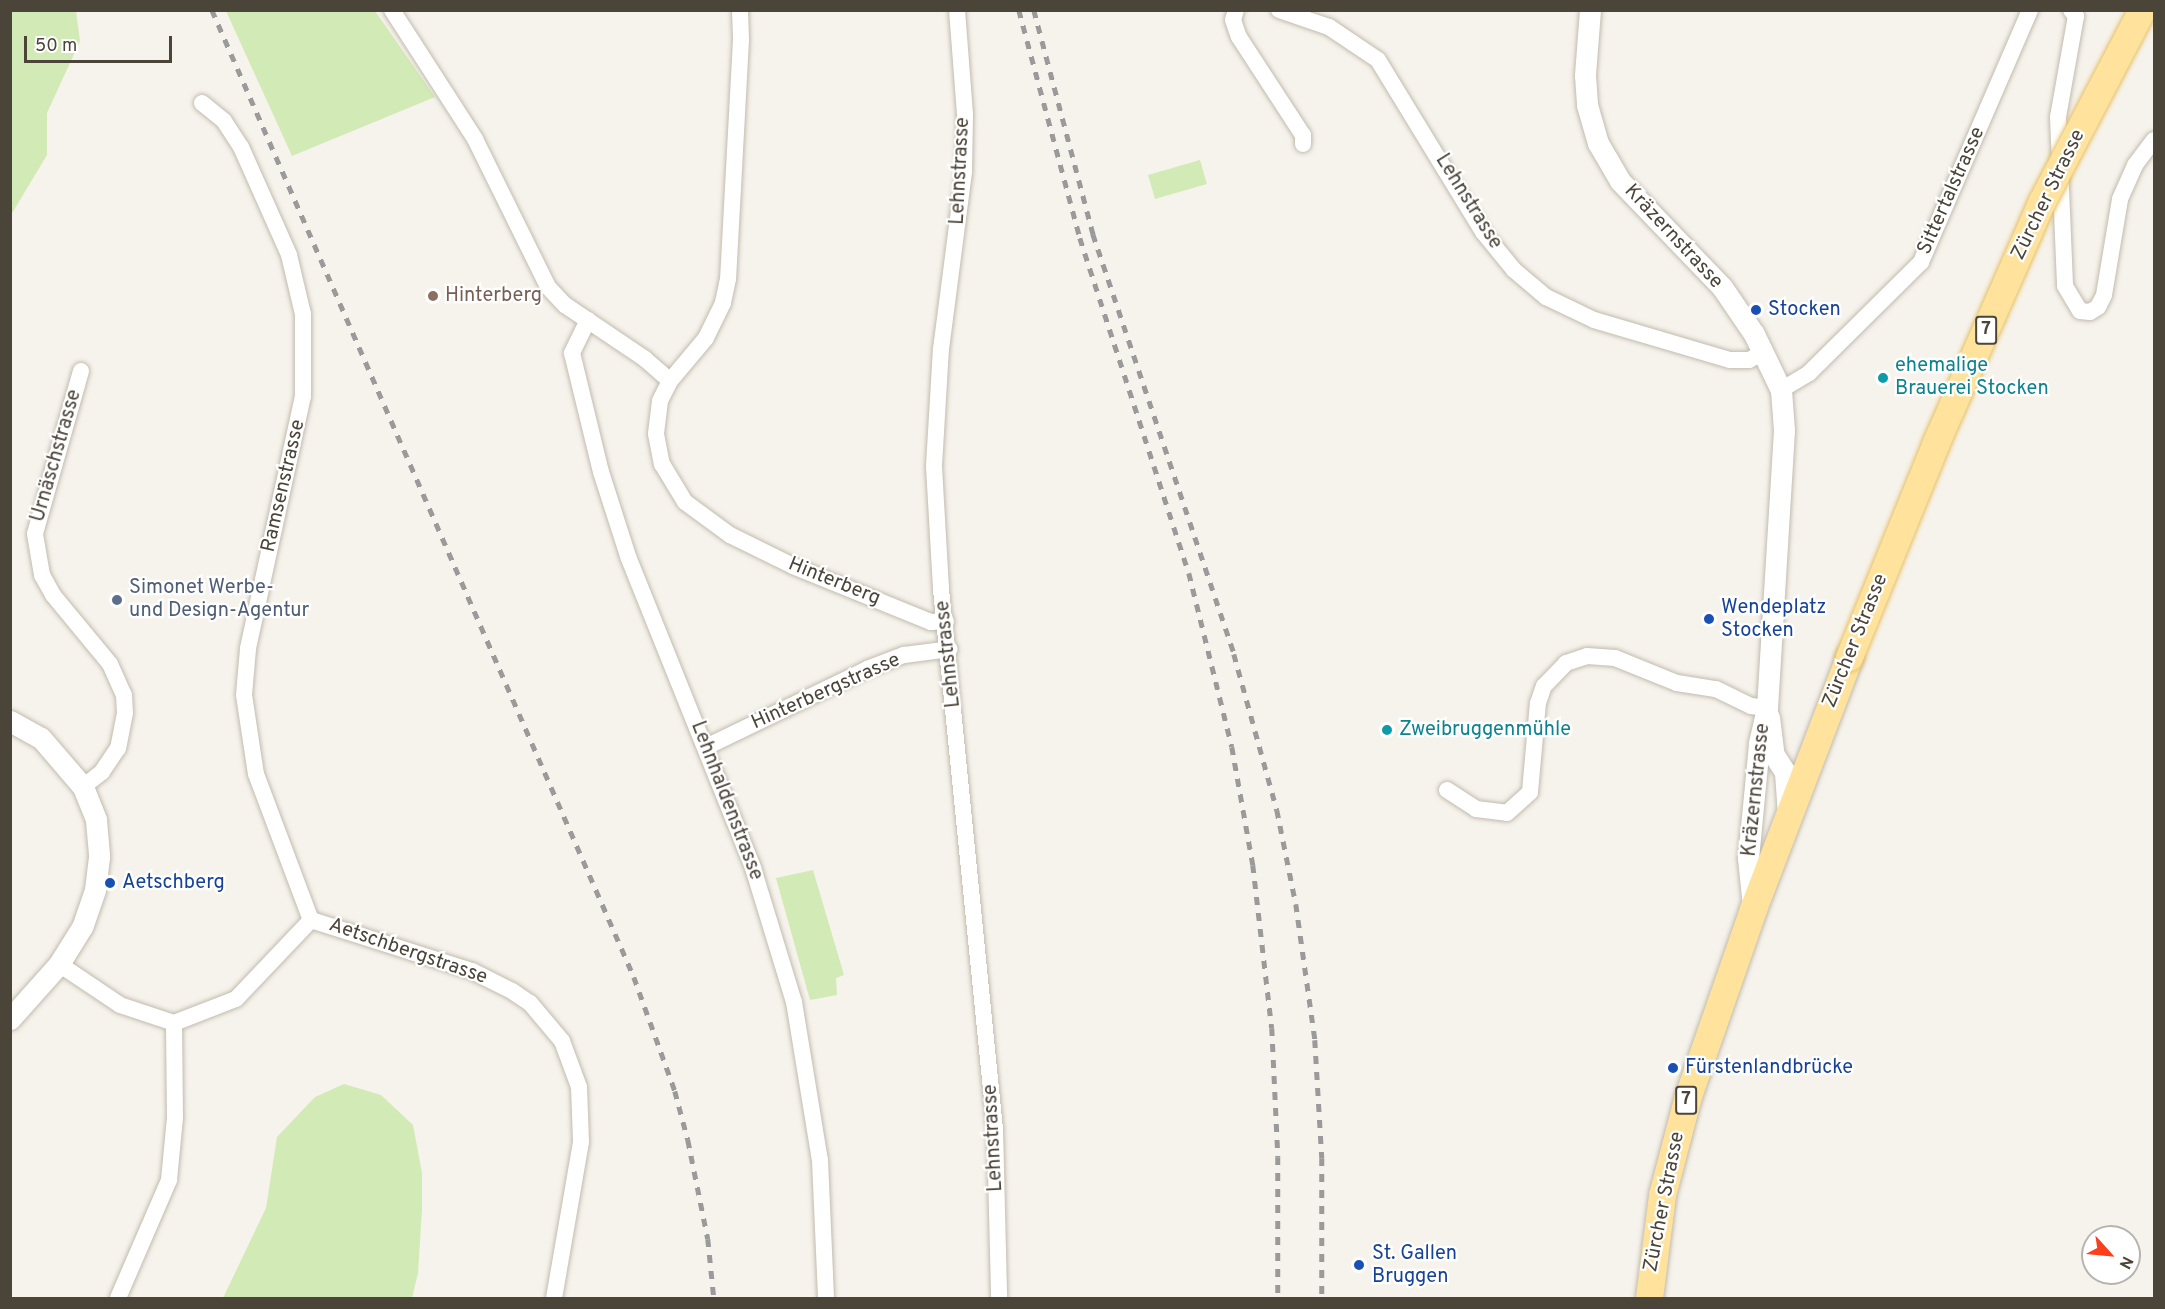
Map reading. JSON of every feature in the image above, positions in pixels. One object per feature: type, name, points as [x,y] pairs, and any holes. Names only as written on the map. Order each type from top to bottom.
[{"type":"main road","name":"Zürcher Strasse","points":[[1649,1299],[1654,1236],[1674,1146],[1753,909],[1814,748],[1937,440],[2042,201],[2142,10]]},
{"type":"street","points":[[392,10],[475,139],[548,287],[588,320],[645,359],[670,381]]},
{"type":"street","name":"Hinterberg","points":[[740,10],[728,279],[723,303],[706,338],[670,381],[657,418],[658,449],[669,480],[696,512],[730,535],[793,566],[931,622],[946,621]]},
{"type":"street","name":"Lehnstrasse","points":[[957,10],[965,114],[964,172],[941,348],[933,466],[995,1129],[999,1299]]},
{"type":"street","points":[[1236,10],[1233,20],[1239,37],[1303,135],[1303,144]]},
{"type":"street","name":"Lehnstrasse","points":[[1279,10],[1337,32],[1378,60],[1483,232],[1514,270],[1546,297],[1594,320],[1730,360],[1749,360],[1762,352]]},
{"type":"street","name":"Kräzernstrasse","points":[[1590,10],[1585,75],[1587,105],[1598,143],[1620,181],[1722,287],[1762,352],[1781,390],[1784,430],[1767,708],[1759,744],[1748,858],[1753,909]]},
{"type":"street","name":"Sittertalstrasse","points":[[1781,390],[1809,373],[1921,262],[2030,10]]},
{"type":"street","points":[[2071,10],[2076,16],[2058,117],[2065,286],[2080,311],[2090,312],[2104,295],[2120,199],[2135,165],[2154,140]]},
{"type":"street","name":"Ramsenstrasse","points":[[202,103],[224,121],[241,147],[289,255],[303,314],[303,396],[248,650],[244,695],[256,774],[311,920]]},
{"type":"street","name":"Lehnhaldenstrasse","points":[[588,320],[572,353],[601,472],[629,559],[753,867],[794,1002],[820,1160],[826,1299]]},
{"type":"street","name":"Urnäschstrasse","points":[[81,371],[35,534],[42,574],[53,596],[110,664],[124,695],[125,714],[118,748],[102,772],[83,787]]},
{"type":"street","name":"Hinterbergstrasse","points":[[706,747],[867,669],[904,655],[950,649]]},
{"type":"street","points":[[1447,790],[1476,809],[1507,813],[1530,792],[1538,703],[1552,676],[1575,659],[1615,658],[1677,683],[1716,689],[1751,706],[1767,708]]},
{"type":"street","name":"Kräzernstrasse","points":[[1767,708],[1774,755],[1785,772],[1788,816]]},
{"type":"street","points":[[10,721],[41,738],[83,787],[96,820],[98,873],[82,927],[59,964],[10,1019]]},
{"type":"street","points":[[1785,772],[1814,748]]},
{"type":"street","name":"Aetschbergstrasse","points":[[174,1023],[236,999],[311,920],[487,977],[530,1003],[562,1041],[579,1087],[582,1122],[578,1169],[554,1299]]},
{"type":"street","points":[[59,964],[120,1005],[174,1023],[175,1118],[169,1180],[118,1299]]},
{"type":"green space","points":[[11,10],[76,11],[80,41],[47,113],[47,155],[11,215]]},
{"type":"green space","points":[[226,11],[375,11],[435,97],[292,156]]},
{"type":"green space","points":[[1200,160],[1207,184],[1155,199],[1148,175]]},
{"type":"green space","points":[[813,870],[844,975],[836,978],[837,995],[810,1000],[776,878]]},
{"type":"green space","points":[[344,1084],[381,1095],[413,1125],[422,1173],[422,1209],[418,1273],[412,1298],[223,1298],[266,1208],[277,1137],[315,1097]]},
{"type":"railway","points":[[212,10],[634,977],[675,1091],[688,1140],[708,1239],[714,1298]]},
{"type":"railway","points":[[1019,10],[1080,238],[1189,573],[1232,747],[1253,865],[1272,1028],[1278,1157],[1278,1298]]},
{"type":"railway","points":[[1034,10],[1093,234],[1234,654],[1277,810],[1296,904],[1315,1040],[1322,1158],[1322,1298]]},
{"type":"place","name":"Hinterberg","points":[[433,296]]},
{"type":"place","name":"Stocken","points":[[1756,310]]},
{"type":"place","name":"ehemalige Brauerei Stocken","points":[[1883,378]]},
{"type":"place","name":"Simonet Werbe- und Design-Agentur","points":[[117,600]]},
{"type":"place","name":"Wendeplatz Stocken","points":[[1709,619]]},
{"type":"place","name":"Zweibruggenmühle","points":[[1387,730]]},
{"type":"place","name":"Aetschberg","points":[[110,883]]},
{"type":"place","name":"Fürstenlandbrücke","points":[[1673,1068]]},
{"type":"place","name":"St. Gallen Bruggen","points":[[1359,1265]]}]
